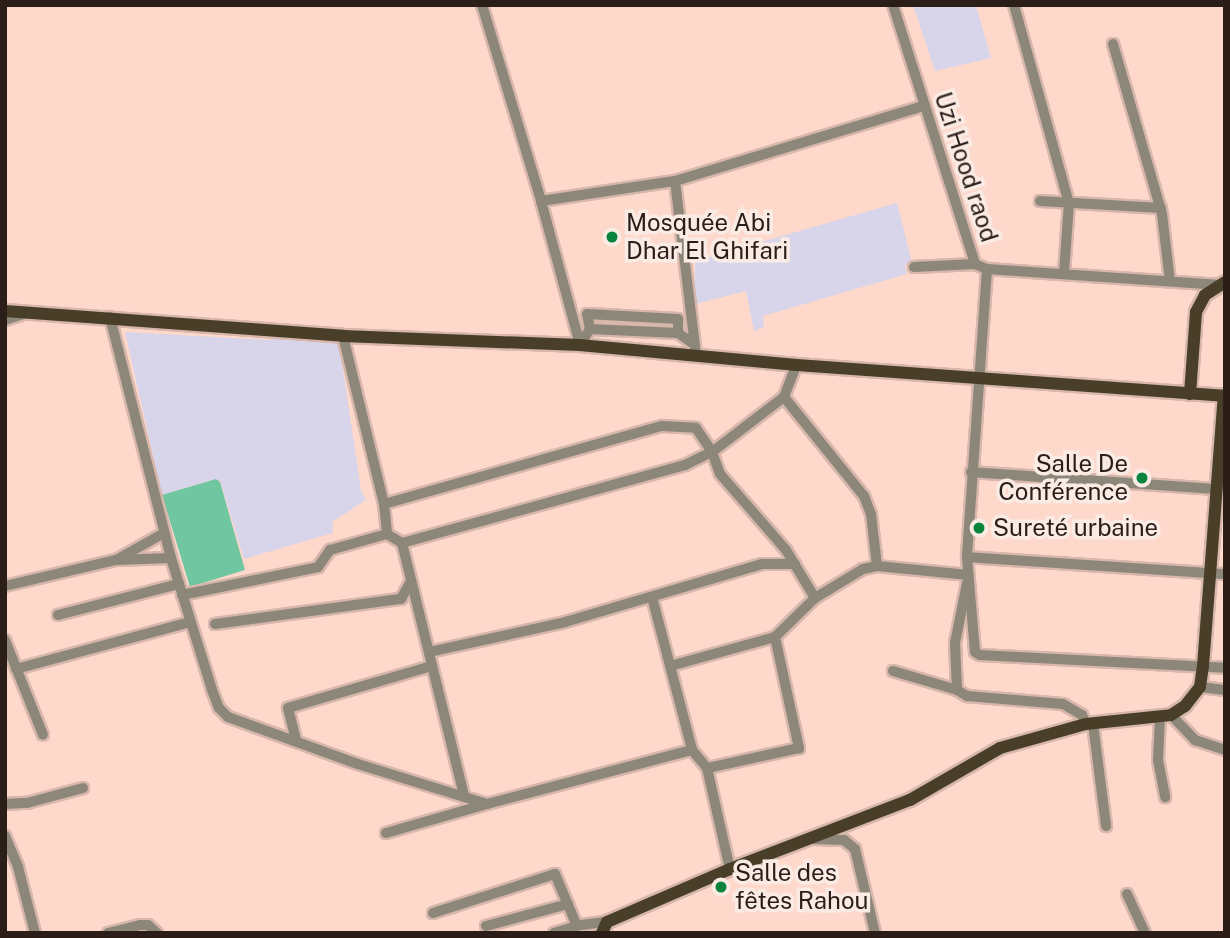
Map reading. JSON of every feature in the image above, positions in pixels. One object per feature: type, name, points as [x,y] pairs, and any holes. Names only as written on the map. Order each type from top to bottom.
[{"type":"main road","points":[[1190,394],[1196,312],[1205,295],[1223,284]]},
{"type":"main road","points":[[5,310],[343,336],[695,349],[796,365],[1224,396],[1220,494],[1203,666],[1200,687],[1185,706],[1166,716],[1089,724],[1000,748],[910,800],[730,869],[605,927]]},
{"type":"street","points":[[482,5],[541,201],[580,345]]},
{"type":"street","name":"Uzi Hood raod","points":[[893,5],[975,264],[987,269],[967,557],[975,652],[980,655],[1203,666]]},
{"type":"street","points":[[1014,5],[1069,203],[1064,273]]},
{"type":"street","points":[[1113,44],[1161,208],[1170,281]]},
{"type":"street","points":[[541,201],[674,181],[924,106]]},
{"type":"street","points":[[674,181],[695,349]]},
{"type":"street","points":[[1040,201],[1161,208]]},
{"type":"street","points":[[914,267],[975,264]]},
{"type":"street","points":[[987,269],[1223,284]]},
{"type":"street","points":[[5,320],[35,311]]},
{"type":"street","points":[[580,345],[590,329],[587,314],[678,319],[678,333]]},
{"type":"street","points":[[110,317],[164,533],[219,708],[228,717],[358,764],[487,804]]},
{"type":"street","points":[[590,329],[678,333],[695,349]]},
{"type":"street","points":[[343,336],[384,504],[387,534]]},
{"type":"street","points":[[402,543],[685,465],[712,452],[784,397],[796,365]]},
{"type":"street","points":[[784,397],[864,496],[871,514],[877,566]]},
{"type":"street","points":[[384,504],[662,426],[696,428],[712,452],[720,474],[786,550],[816,598]]},
{"type":"street","points":[[971,472],[1220,494]]},
{"type":"street","points":[[116,561],[164,533]]},
{"type":"street","points":[[182,596],[318,567],[330,550],[387,534],[402,543],[464,796]]},
{"type":"street","points":[[967,557],[1225,574]]},
{"type":"street","points":[[5,586],[116,561],[171,558]]},
{"type":"street","points":[[429,652],[565,622],[762,564],[795,564]]},
{"type":"street","points":[[670,666],[775,637],[816,598],[863,569],[877,566],[969,575],[955,643],[957,690]]},
{"type":"street","points":[[215,624],[401,599],[411,582]]},
{"type":"street","points":[[58,615],[179,584]]},
{"type":"street","points":[[652,597],[692,750],[707,768],[730,869]]},
{"type":"street","points":[[16,669],[190,622]]},
{"type":"street","points":[[707,768],[799,748],[775,637]]},
{"type":"street","points":[[5,640],[43,735]]},
{"type":"street","points":[[296,740],[288,708],[432,666]]},
{"type":"street","points":[[1203,666],[1225,668]]},
{"type":"street","points":[[893,671],[957,690],[967,696],[1063,704],[1082,715],[1089,724],[1106,826]]},
{"type":"street","points":[[1200,687],[1225,690]]},
{"type":"street","points":[[1165,797],[1158,760],[1166,716],[1195,740],[1225,750]]},
{"type":"street","points":[[386,833],[692,750]]},
{"type":"street","points":[[5,804],[27,803],[83,788]]},
{"type":"street","points":[[808,839],[844,840],[855,849],[875,933]]},
{"type":"street","points":[[6,842],[18,867],[35,933]]},
{"type":"street","points":[[433,913],[555,874],[577,926]]},
{"type":"street","points":[[1127,894],[1145,933]]},
{"type":"street","points":[[486,926],[568,904]]},
{"type":"street","points":[[108,933],[140,925],[148,925],[157,933]]},
{"type":"street","points":[[554,933],[577,926],[605,927]]},
{"type":"shaded area","points":[[913,5],[976,5],[991,58],[935,71]]},
{"type":"shaded area","points":[[897,203],[912,263],[905,265],[907,274],[763,316],[764,327],[754,331],[746,291],[695,304],[695,261]]},
{"type":"shaded area","points":[[125,332],[272,340],[272,335],[339,343],[361,490],[366,500],[332,522],[333,533],[244,559],[220,481],[216,479],[162,495]]},
{"type":"green space","points":[[216,479],[220,482],[245,570],[190,587],[162,495]]},
{"type":"place","name":"Mosquée Abi Dhar El Ghifari","points":[[612,237]]},
{"type":"place","name":"Salle De Conférence","points":[[1142,478]]},
{"type":"place","name":"Sureté urbaine","points":[[979,528]]},
{"type":"place","name":"Salle des fêtes Rahou","points":[[721,887]]}]
